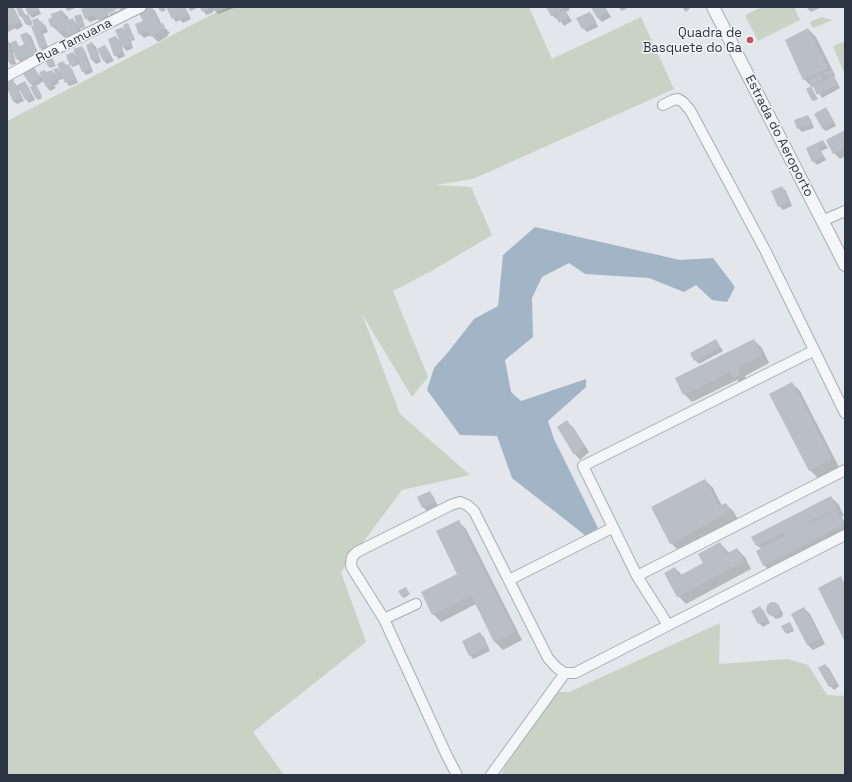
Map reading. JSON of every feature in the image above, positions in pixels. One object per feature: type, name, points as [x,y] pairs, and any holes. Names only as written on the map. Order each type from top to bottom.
[{"type":"street","name":"Rua Tamuana","points":[[7,76],[54,50],[141,7]]},
{"type":"street","name":"Estrada do Aeroporto","points":[[713,7],[845,265]]},
{"type":"street","points":[[662,105],[678,99],[690,110],[765,250],[845,413]]},
{"type":"street","points":[[822,221],[845,211]]},
{"type":"street","points":[[668,626],[637,576],[612,528],[583,466],[813,350]]},
{"type":"street","points":[[637,576],[845,470]]},
{"type":"street","points":[[457,775],[384,619],[352,568],[352,557],[357,552],[451,505],[460,502],[467,505],[474,511],[548,658],[556,668],[565,673],[575,673],[845,536]]},
{"type":"street","points":[[509,580],[612,528]]},
{"type":"street","points":[[384,619],[416,604]]},
{"type":"street","points":[[491,775],[565,673]]},
{"type":"green space","points":[[229,7],[529,7],[552,59],[641,17],[674,89],[473,179],[435,185],[471,187],[492,235],[435,269],[393,291],[428,377],[412,397],[362,314],[400,414],[470,475],[402,490],[341,572],[366,642],[253,732],[284,775],[7,775],[7,121]]},
{"type":"green space","points":[[762,7],[794,7],[800,20],[758,41],[745,15]]},
{"type":"green space","points":[[821,17],[833,20],[813,28],[810,22]]},
{"type":"green space","points":[[845,41],[845,75],[833,46]]},
{"type":"green space","points":[[720,623],[719,664],[787,659],[808,665],[827,695],[845,696],[845,775],[502,775],[503,769],[555,692],[569,692]]},
{"type":"water","points":[[535,227],[680,260],[713,258],[735,287],[727,302],[712,300],[696,285],[684,292],[649,278],[585,274],[569,263],[542,277],[532,298],[533,337],[505,360],[511,392],[521,401],[586,379],[586,387],[548,421],[554,439],[598,528],[586,536],[512,478],[497,436],[460,435],[427,390],[434,368],[474,319],[498,306],[503,255]]},
{"type":"building","points":[[13,7],[20,22],[12,27],[11,24],[7,27],[7,8]]},
{"type":"building","points":[[21,7],[25,15],[20,17],[16,8]]},
{"type":"building","points":[[25,7],[37,7],[38,10],[28,14]]},
{"type":"building","points":[[91,7],[94,15],[85,19],[81,9]]},
{"type":"building","points":[[92,7],[103,7],[107,15],[97,20]]},
{"type":"building","points":[[105,7],[117,7],[114,8],[115,11],[107,14]]},
{"type":"building","points":[[144,7],[151,7],[160,25],[163,23],[165,27],[162,29],[163,30],[151,37],[148,31],[139,35],[135,24],[143,21],[137,10]]},
{"type":"building","points":[[158,7],[164,7],[165,8],[160,11]]},
{"type":"building","points":[[166,7],[184,7],[188,15],[179,20],[177,16],[172,19]]},
{"type":"building","points":[[200,7],[210,7],[202,12]]},
{"type":"building","points":[[546,7],[565,7],[551,16]]},
{"type":"building","points":[[591,7],[604,7],[608,13],[597,18]]},
{"type":"building","points":[[62,10],[66,21],[73,18],[78,33],[68,36],[66,30],[58,32],[56,25],[51,27],[48,19],[52,18],[51,14]]},
{"type":"building","points":[[565,10],[569,17],[559,23],[555,15]]},
{"type":"building","points":[[590,12],[595,23],[582,29],[576,18]]},
{"type":"building","points":[[28,14],[32,22],[26,25],[22,17]]},
{"type":"building","points":[[81,14],[84,26],[78,28],[74,16]]},
{"type":"building","points":[[38,18],[40,22],[42,21],[45,28],[40,30],[46,46],[40,49],[31,26],[34,25],[32,20]]},
{"type":"building","points":[[128,23],[134,38],[129,40],[123,25]]},
{"type":"building","points":[[123,27],[130,44],[123,48],[115,30]]},
{"type":"building","points":[[808,28],[828,68],[803,80],[785,40]]},
{"type":"building","points":[[27,32],[37,54],[24,60],[23,57],[16,59],[10,43],[16,40],[19,47],[24,44],[20,35]]},
{"type":"building","points":[[116,36],[122,52],[114,56],[108,39]]},
{"type":"building","points":[[7,41],[13,60],[7,62]]},
{"type":"building","points":[[92,42],[98,58],[91,60],[86,45]]},
{"type":"building","points":[[105,45],[111,57],[103,61],[97,49]]},
{"type":"building","points":[[82,46],[90,69],[82,72],[73,49]]},
{"type":"building","points":[[73,52],[77,63],[70,66],[66,55]]},
{"type":"building","points":[[52,57],[55,64],[48,67],[45,59]]},
{"type":"building","points":[[63,61],[65,66],[69,64],[75,79],[65,83],[57,64]]},
{"type":"building","points":[[34,67],[40,78],[30,84],[23,74]]},
{"type":"building","points":[[58,68],[61,77],[57,79],[53,69]]},
{"type":"building","points":[[832,69],[834,73],[825,77],[823,73]]},
{"type":"building","points":[[45,70],[46,72],[52,70],[56,79],[51,82],[53,84],[46,87],[39,72]]},
{"type":"building","points":[[821,74],[823,79],[811,85],[809,80]]},
{"type":"building","points":[[833,75],[838,84],[817,95],[813,86]]},
{"type":"building","points":[[13,79],[21,98],[13,101],[7,88],[7,81]]},
{"type":"building","points":[[25,81],[32,96],[25,100],[17,85]]},
{"type":"building","points":[[36,84],[42,96],[36,99],[30,87]]},
{"type":"building","points":[[811,86],[817,98],[812,101],[806,89]]},
{"type":"building","points":[[826,107],[833,122],[822,128],[814,114]]},
{"type":"building","points":[[808,115],[811,124],[797,129],[794,120]]},
{"type":"building","points":[[845,130],[845,148],[833,154],[826,140]]},
{"type":"building","points":[[823,140],[825,144],[818,147],[823,156],[812,162],[806,148]]},
{"type":"building","points":[[782,186],[789,202],[778,207],[771,191]]},
{"type":"building","points":[[716,339],[720,347],[694,361],[690,353]]},
{"type":"building","points":[[754,339],[762,355],[738,367],[741,374],[733,378],[730,372],[683,395],[675,378]]},
{"type":"building","points":[[792,382],[832,459],[809,471],[769,394]]},
{"type":"building","points":[[567,420],[584,446],[574,455],[557,427]]},
{"type":"building","points":[[705,479],[719,506],[726,503],[731,511],[670,544],[651,507]]},
{"type":"building","points":[[430,491],[435,502],[422,508],[417,497]]},
{"type":"building","points":[[831,496],[837,508],[808,522],[809,524],[836,510],[843,525],[763,566],[756,551],[785,536],[783,532],[756,546],[751,537]]},
{"type":"building","points":[[459,520],[515,632],[494,642],[471,595],[432,615],[421,592],[457,574],[436,531]]},
{"type":"building","points":[[720,542],[726,554],[737,548],[744,561],[677,597],[664,573],[675,567],[679,576],[703,563],[698,554]]},
{"type":"building","points":[[841,576],[845,584],[845,642],[818,588]]},
{"type":"building","points":[[406,587],[409,593],[402,597],[398,591]]},
{"type":"building","points":[[773,602],[778,604],[780,609],[778,614],[773,616],[768,614],[766,609],[768,604]]},
{"type":"building","points":[[760,606],[767,619],[758,624],[751,611]]},
{"type":"building","points":[[804,607],[820,638],[807,645],[791,614]]},
{"type":"building","points":[[790,622],[793,629],[785,633],[781,626]]},
{"type":"building","points":[[480,632],[487,647],[469,656],[462,641]]},
{"type":"building","points":[[825,664],[836,683],[829,687],[818,668]]},
{"type":"place","name":"Quadra de Basquete do Ga","points":[[750,40]]}]
